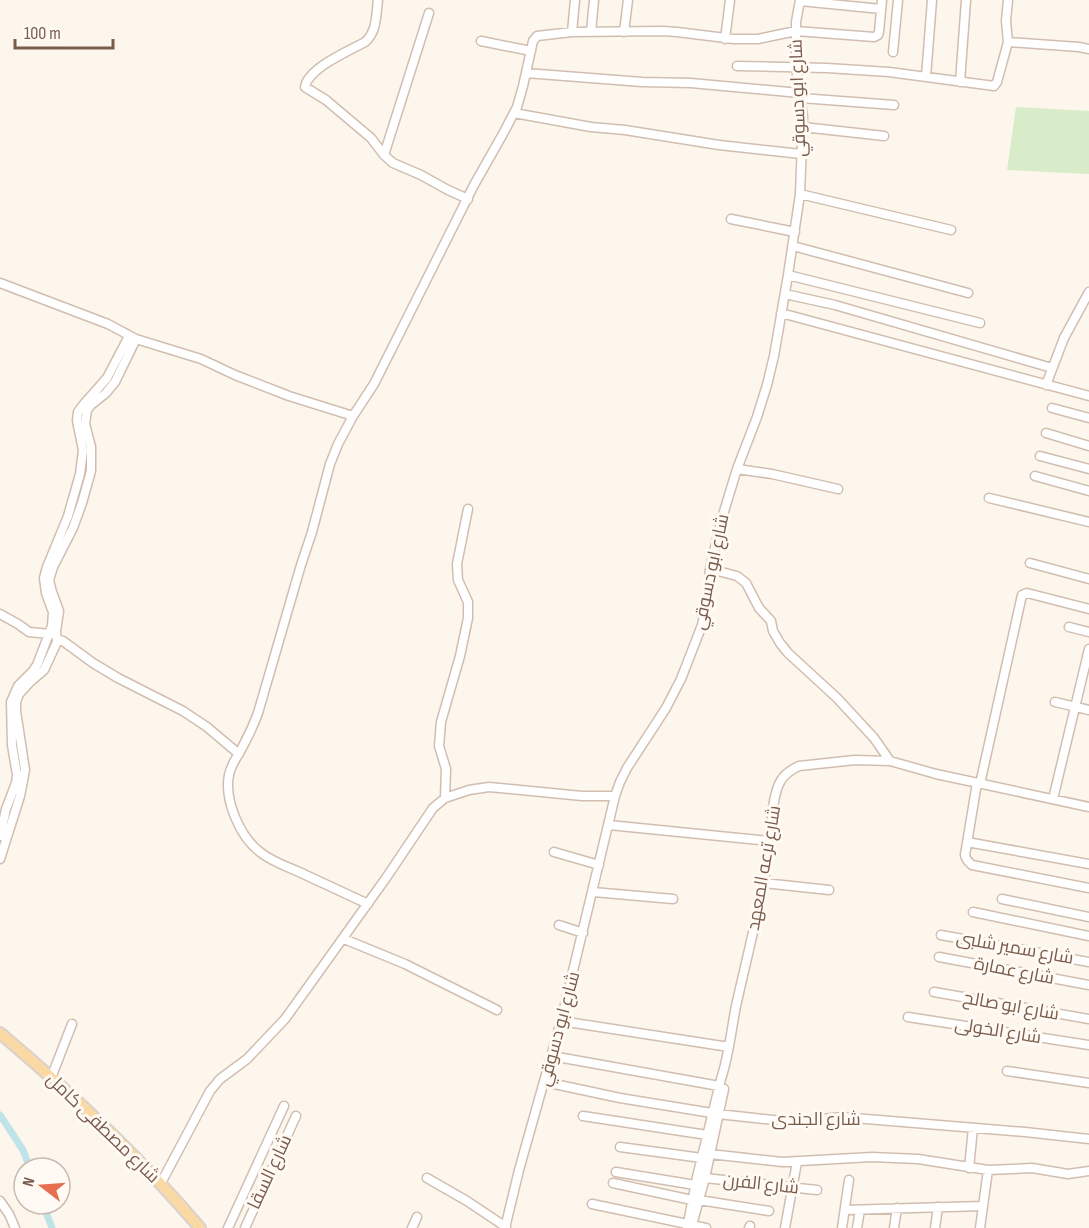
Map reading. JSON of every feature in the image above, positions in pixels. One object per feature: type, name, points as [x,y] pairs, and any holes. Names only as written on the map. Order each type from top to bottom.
[{"type":"main road","name":"شارع مصطفى كامل","points":[[0,1033],[78,1102],[161,1184],[200,1228]]},
{"type":"street","points":[[378,0],[374,31],[371,37],[322,66],[304,85],[326,100],[371,138],[393,163],[468,199]]},
{"type":"street","points":[[572,32],[575,0]]},
{"type":"street","points":[[591,32],[594,0]]},
{"type":"street","points":[[624,32],[628,0]]},
{"type":"street","points":[[726,39],[730,0]]},
{"type":"street","points":[[893,52],[898,0]]},
{"type":"street","points":[[926,77],[932,0]]},
{"type":"street","points":[[960,82],[966,0]]},
{"type":"street","points":[[737,66],[889,72],[989,86],[996,85],[1008,42],[1006,21],[1008,0]]},
{"type":"street","points":[[368,904],[260,852],[248,839],[237,821],[230,802],[228,786],[233,762],[253,727],[258,713],[330,464],[338,444],[374,384],[474,185],[504,132],[523,86],[533,41],[537,36],[572,32],[677,32],[726,39],[758,39],[796,31],[876,36],[879,32],[881,4],[800,1]]},
{"type":"street","name":"شارع ابو دسوقي","points":[[506,1227],[519,1170],[561,1022],[615,796],[624,774],[666,708],[681,679],[702,625],[710,569],[722,518],[737,469],[768,385],[800,194],[803,127],[796,67],[796,31],[800,1]]},
{"type":"street","points":[[384,155],[429,12]]},
{"type":"street","points":[[481,41],[531,51]]},
{"type":"street","points":[[1008,42],[1089,49]]},
{"type":"street","points":[[526,73],[642,82],[691,83],[894,105]]},
{"type":"street","points":[[513,113],[591,127],[801,154]]},
{"type":"street","points":[[803,127],[884,136]]},
{"type":"street","points":[[800,194],[951,230]]},
{"type":"street","points":[[731,219],[795,232]]},
{"type":"street","points":[[793,246],[968,293]]},
{"type":"street","points":[[788,275],[980,323]]},
{"type":"street","points":[[0,283],[108,324],[133,337],[201,359],[289,396],[353,416]]},
{"type":"street","points":[[1046,385],[1064,338],[1089,292]]},
{"type":"street","points":[[785,294],[846,309],[1052,368]]},
{"type":"street","points":[[781,313],[1089,396]]},
{"type":"street","points":[[0,836],[17,775],[12,745],[11,702],[18,686],[37,665],[50,634],[53,612],[46,593],[44,578],[69,516],[78,486],[83,450],[78,412],[107,378],[133,337]]},
{"type":"street","points":[[0,859],[20,796],[25,770],[16,711],[17,698],[21,691],[44,670],[57,642],[59,611],[50,580],[73,528],[91,471],[91,447],[85,424],[87,410],[115,382],[133,337]]},
{"type":"street","points":[[1052,408],[1089,418]]},
{"type":"street","points":[[1046,433],[1089,446]]},
{"type":"street","points":[[1040,456],[1089,469]]},
{"type":"street","points":[[737,469],[772,474],[838,489]]},
{"type":"street","points":[[1035,476],[1089,491]]},
{"type":"street","points":[[989,498],[1089,522]]},
{"type":"street","points":[[444,798],[446,769],[439,746],[439,736],[468,618],[468,602],[458,580],[457,572],[468,509]]},
{"type":"street","points":[[1030,563],[1089,579]]},
{"type":"street","points":[[710,569],[737,576],[746,583],[759,608],[771,621],[776,637],[788,653],[837,698],[874,738],[890,761]]},
{"type":"street","points":[[1089,609],[1027,593],[1022,596],[979,783],[965,855],[966,860],[972,865],[1089,888]]},
{"type":"street","points":[[0,614],[28,632],[50,634]]},
{"type":"street","points":[[1069,627],[1089,632]]},
{"type":"street","points":[[57,642],[63,640],[93,663],[118,678],[183,711],[207,727],[239,754]]},
{"type":"street","points":[[1053,799],[1075,707],[1085,682],[1088,654]]},
{"type":"street","points":[[1055,702],[1089,710]]},
{"type":"street","name":"شارع ترعه المعهد","points":[[696,1200],[695,1185],[706,1156],[735,1010],[764,883],[777,792],[784,776],[799,766],[855,760],[890,761],[936,774],[1089,807]]},
{"type":"street","points":[[161,1184],[210,1091],[220,1079],[247,1059],[285,1019],[344,939],[433,808],[444,798],[489,787],[582,796],[615,796]]},
{"type":"street","points":[[609,825],[770,841]]},
{"type":"street","points":[[967,842],[1089,864]]},
{"type":"street","points":[[554,852],[599,865]]},
{"type":"street","points":[[764,883],[829,890]]},
{"type":"street","points":[[593,892],[672,899]]},
{"type":"street","points":[[1002,899],[1089,916]]},
{"type":"street","points":[[974,912],[1089,936]]},
{"type":"street","points":[[559,925],[583,933]]},
{"type":"street","name":"شارع سمير شلبى","points":[[941,935],[1089,962]]},
{"type":"street","points":[[344,939],[405,964],[497,1010]]},
{"type":"street","name":"شارع عمارة","points":[[939,957],[1089,985]]},
{"type":"street","name":"شارع ابو صالح","points":[[934,992],[1089,1019]]},
{"type":"street","name":"شارع الخولى","points":[[908,1017],[1089,1045]]},
{"type":"street","points":[[561,1022],[729,1047]]},
{"type":"street","points":[[51,1078],[72,1024]]},
{"type":"street","points":[[552,1056],[719,1086]]},
{"type":"street","name":"شارع ترعه المعهد","points":[[706,1156],[707,1136],[726,1079],[725,1067]]},
{"type":"street","points":[[1007,1071],[1089,1083]]},
{"type":"street","name":"شارع الجندى","points":[[545,1082],[620,1098],[715,1113],[797,1122],[842,1117],[1089,1139]]},
{"type":"street","points":[[228,1228],[284,1106]]},
{"type":"street","name":"شارع السقا","points":[[245,1228],[296,1116]]},
{"type":"street","points":[[583,1116],[707,1136]]},
{"type":"street","points":[[969,1168],[974,1128]]},
{"type":"street","points":[[620,1147],[782,1162],[893,1158],[925,1160],[988,1170],[1032,1168],[1068,1174],[1089,1171]]},
{"type":"street","points":[[785,1228],[797,1162]]},
{"type":"street","name":"شارع ترعه المعهد","points":[[689,1227],[705,1178],[703,1168]]},
{"type":"street","points":[[980,1228],[988,1170]]},
{"type":"street","points":[[616,1172],[695,1185]]},
{"type":"street","points":[[427,1178],[506,1227]]},
{"type":"street","name":"شارع الفرن","points":[[705,1178],[817,1190]]},
{"type":"street","points":[[842,1228],[849,1180]]},
{"type":"street","points":[[613,1183],[696,1200],[769,1211]]},
{"type":"street","points":[[0,1201],[15,1228]]},
{"type":"street","points":[[592,1204],[689,1227],[706,1228]]},
{"type":"street","points":[[845,1210],[983,1206]]},
{"type":"street","points":[[935,1228],[938,1207]]},
{"type":"street","points":[[894,1228],[897,1208]]},
{"type":"street","points":[[857,1228],[860,1210]]},
{"type":"street","points":[[5,1228],[9,1214]]},
{"type":"street","points":[[412,1228],[417,1217]]},
{"type":"green space","points":[[1016,107],[1089,111],[1089,174],[1007,170]]},
{"type":"waterway","points":[[0,1115],[25,1156]]},
{"type":"waterway","points":[[48,1216],[52,1228]]}]
